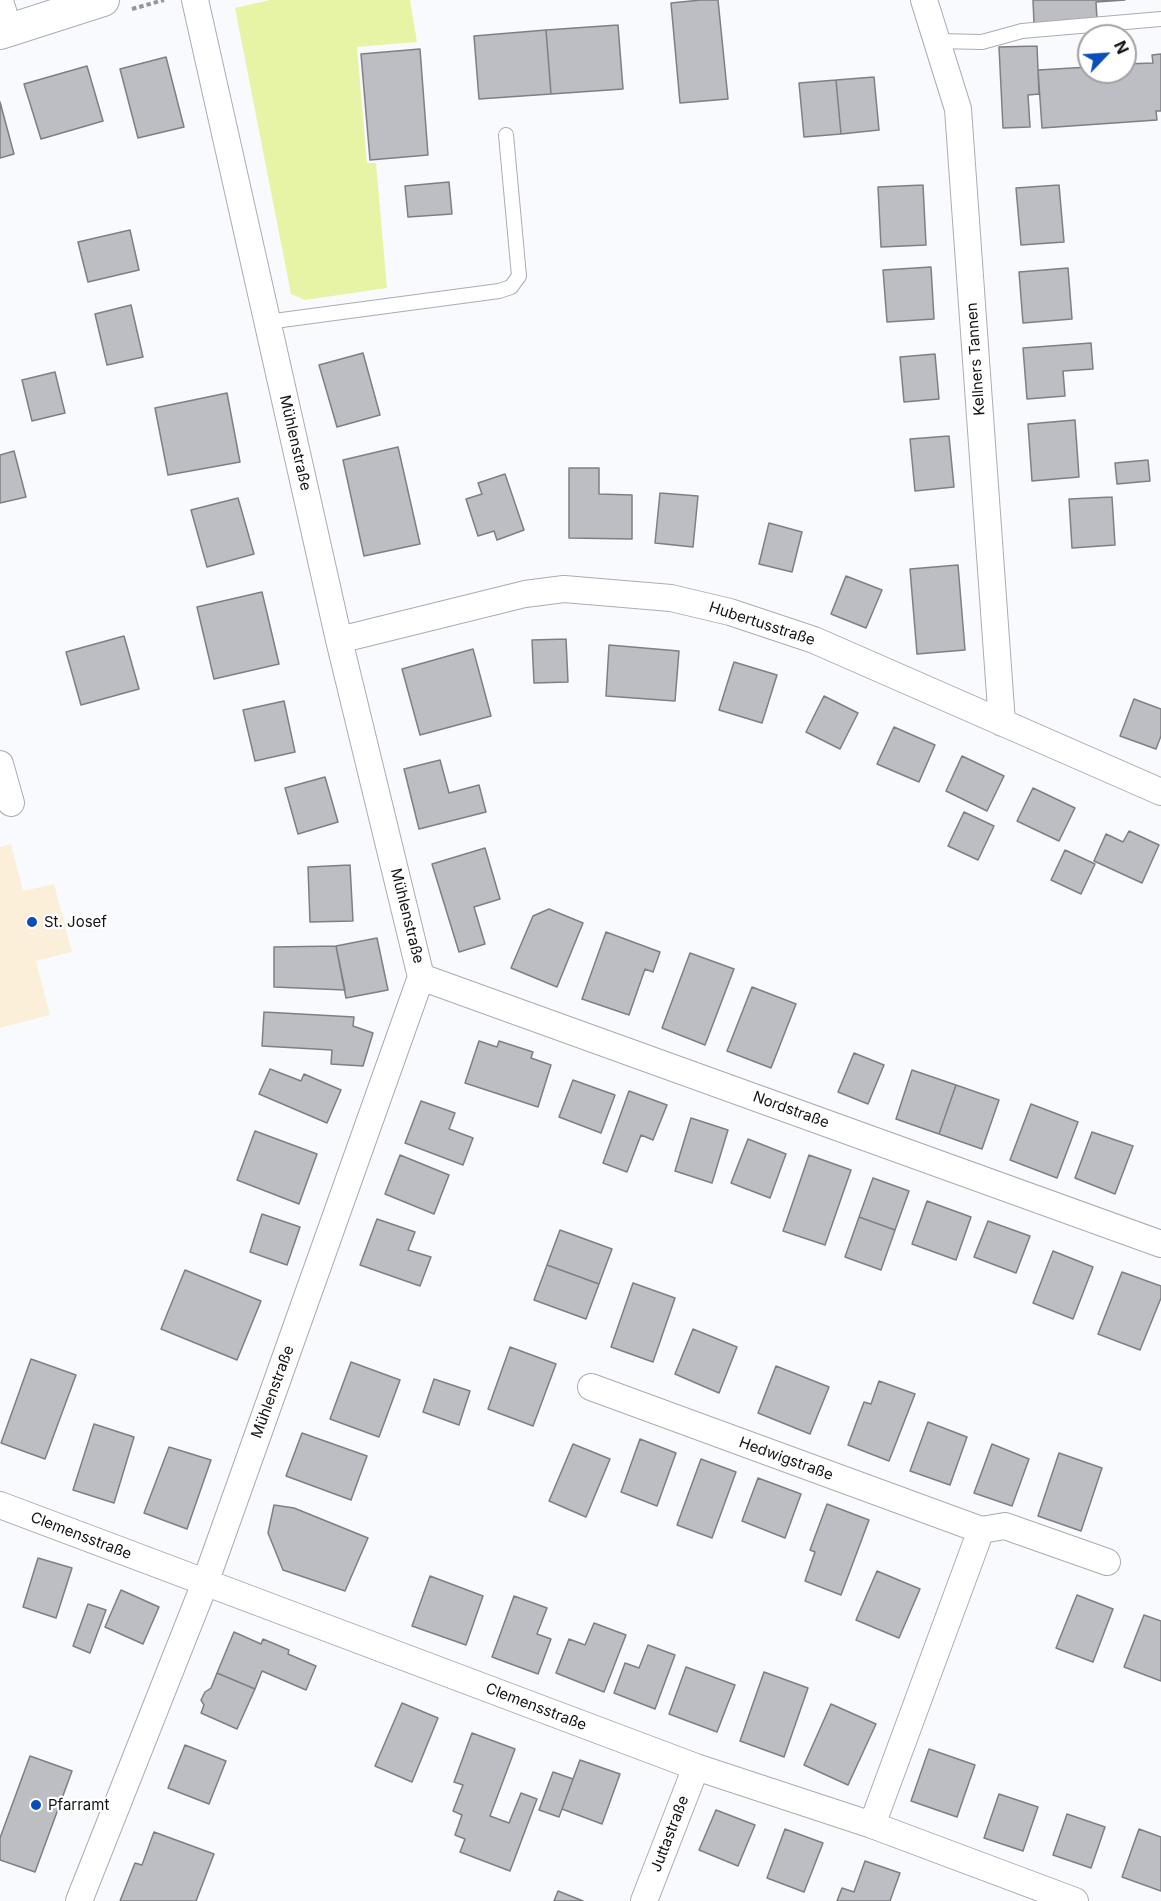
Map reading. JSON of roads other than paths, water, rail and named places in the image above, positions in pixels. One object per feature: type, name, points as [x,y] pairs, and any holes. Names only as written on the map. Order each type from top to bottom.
[{"type":"street","points":[[3,21],[103,0]]},
{"type":"street","name":"Mühlenstraße","points":[[79,1901],[205,1583],[422,977],[339,640],[195,0]]},
{"type":"street","name":"Kellners Tannen","points":[[924,0],[957,109],[1002,723]]},
{"type":"street","name":"Hubertusstraße","points":[[339,640],[525,594],[564,589],[671,598],[730,612],[814,640],[1161,792]]},
{"type":"street","points":[[0,764],[11,803]]},
{"type":"street","name":"Nordstraße","points":[[422,977],[1161,1244]]},
{"type":"street","name":"Hedwigstraße","points":[[591,1387],[981,1530],[1005,1526],[1107,1562]]},
{"type":"street","name":"Clemensstraße","points":[[0,1505],[696,1767],[872,1825],[1075,1901]]},
{"type":"street","points":[[872,1825],[981,1530]]},
{"type":"street","name":"Juttastraße","points":[[644,1901],[696,1767]]},
{"type":"lane","points":[[936,41],[982,42],[1022,31],[1161,19]]},
{"type":"lane","points":[[267,322],[499,291],[511,287],[519,276],[506,135]]},
{"type":"place","name":"St. Josef","points":[[32,922]]},
{"type":"place","name":"Pfarramt","points":[[36,1805]]}]
